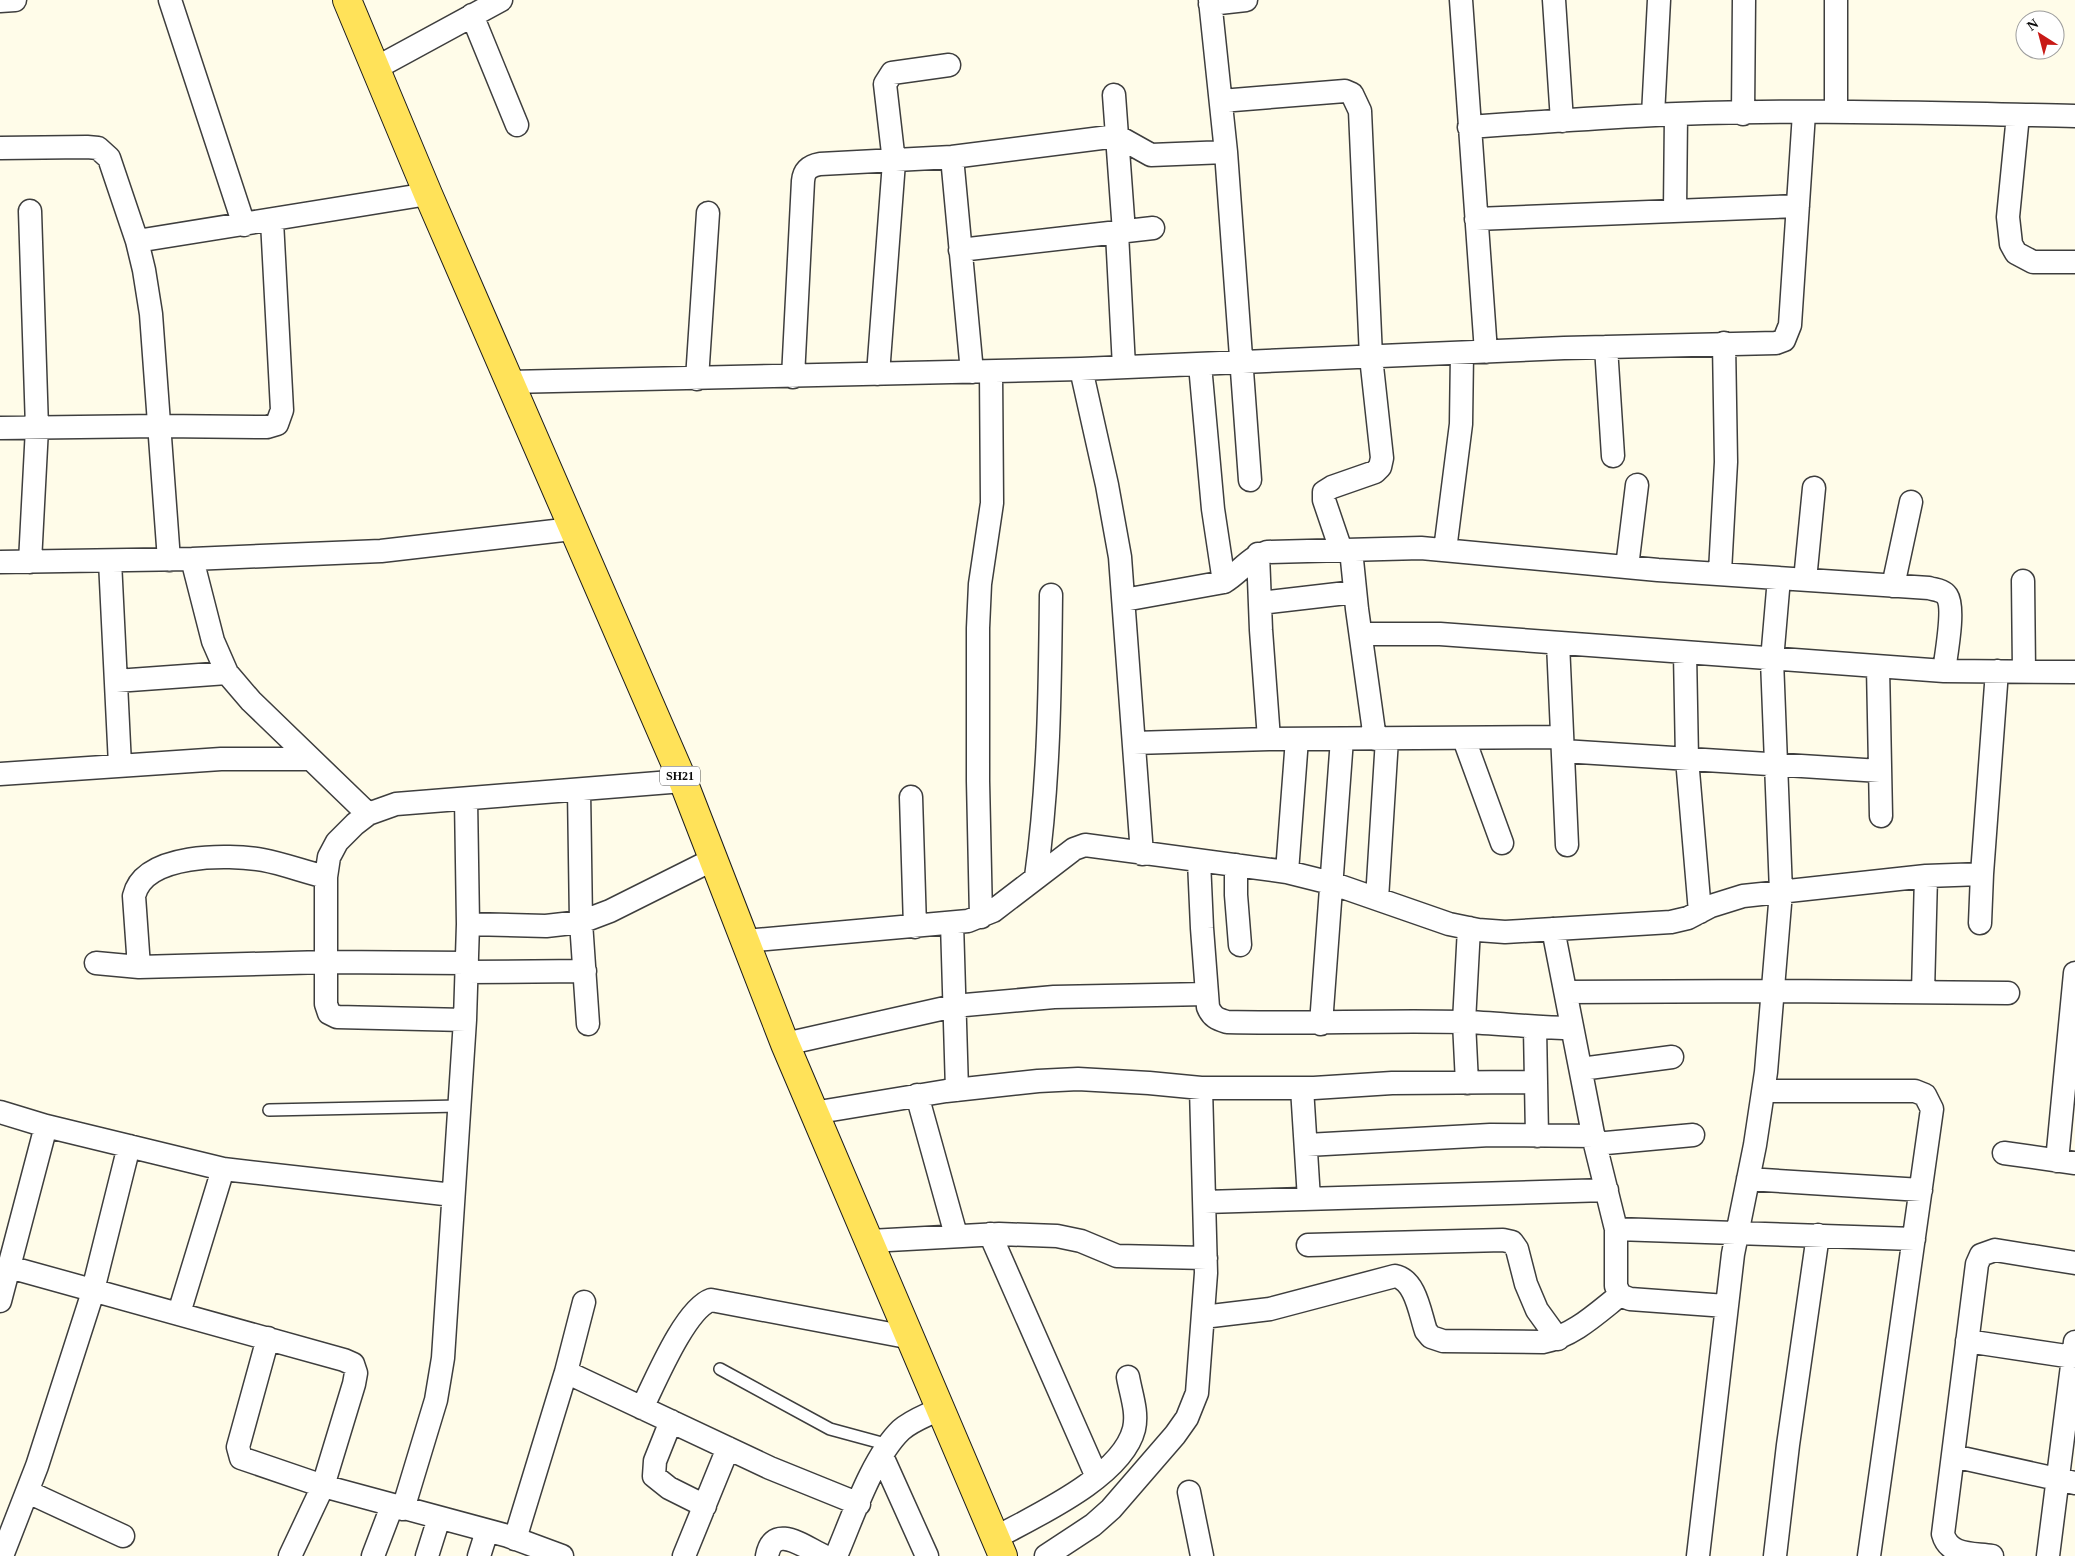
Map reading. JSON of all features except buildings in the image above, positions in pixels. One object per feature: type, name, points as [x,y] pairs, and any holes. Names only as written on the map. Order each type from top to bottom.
[{"type":"main road","name":"SH21","points":[[347,0],[572,529],[683,781],[813,1113],[912,1338],[1000,1551]]},
{"type":"street","points":[[0,0],[16,0]]},
{"type":"street","points":[[170,0],[244,225]]},
{"type":"street","points":[[376,68],[501,0]]},
{"type":"street","points":[[1246,0],[1210,2],[1226,152],[1250,480]]},
{"type":"street","points":[[1461,0],[1486,352]]},
{"type":"street","points":[[1554,0],[1562,121]]},
{"type":"street","points":[[1652,115],[1659,0]]},
{"type":"street","points":[[1743,114],[1744,0]]},
{"type":"street","points":[[1836,0],[1836,112]]},
{"type":"street","points":[[472,16],[517,125]]},
{"type":"street","points":[[878,374],[894,162],[885,93],[887,78],[892,73],[949,65]]},
{"type":"street","points":[[1221,101],[1338,91],[1352,94],[1356,100],[1361,123],[1371,357],[1382,458],[1380,467],[1375,472],[1332,487],[1324,492],[1324,500],[1346,550],[1355,592],[1360,634],[1381,739],[1377,899]]},
{"type":"street","points":[[1114,95],[1121,232],[1124,367]]},
{"type":"street","points":[[1469,127],[1652,115],[1836,112],[2075,116]]},
{"type":"street","points":[[509,382],[1081,369],[1606,347],[1776,343],[1784,340],[1788,334],[1804,113]]},
{"type":"street","points":[[1675,210],[1676,115]]},
{"type":"street","points":[[2018,115],[2008,217],[2010,244],[2016,254],[2033,262],[2075,262]]},
{"type":"street","points":[[793,377],[803,174],[809,167],[820,164],[894,162],[952,157],[1117,136],[1151,156],[1226,152]]},
{"type":"street","points":[[0,148],[98,148],[104,152],[113,167],[137,241],[151,314],[169,560]]},
{"type":"street","points":[[952,157],[960,250],[982,372],[992,503],[980,584],[978,628],[978,781],[981,917]]},
{"type":"street","points":[[137,241],[272,221],[428,194]]},
{"type":"street","points":[[1476,219],[1798,206]]},
{"type":"street","points":[[30,210],[37,428],[30,562]]},
{"type":"street","points":[[697,379],[708,213]]},
{"type":"street","points":[[0,428],[267,427],[279,421],[282,410],[272,221]]},
{"type":"street","points":[[960,250],[1153,228]]},
{"type":"street","points":[[1720,572],[1726,462],[1724,343]]},
{"type":"street","points":[[1606,347],[1613,456]]},
{"type":"street","points":[[1445,550],[1461,424],[1462,353]]},
{"type":"street","points":[[1200,364],[1213,510],[1224,582]]},
{"type":"street","points":[[1081,369],[1107,485],[1120,556],[1142,854]]},
{"type":"street","points":[[1627,567],[1637,485]]},
{"type":"street","points":[[1805,580],[1814,488]]},
{"type":"street","points":[[1893,586],[1911,502]]},
{"type":"street","points":[[0,562],[192,560],[381,551],[572,529]]},
{"type":"street","points":[[1124,600],[1224,582],[1234,576],[1258,554],[1267,552],[1421,548],[1627,567],[1929,588],[1941,591],[1947,596],[1950,609],[1944,671]]},
{"type":"street","points":[[1258,554],[1268,739]]},
{"type":"street","points":[[192,560],[213,641],[227,673],[250,700],[368,814]]},
{"type":"street","points":[[110,561],[120,765]]},
{"type":"street","points":[[1698,1556],[1726,1306],[1737,1232],[1764,1091],[1773,991],[1780,892],[1772,660],[1779,578]]},
{"type":"street","points":[[2023,581],[2024,671]]},
{"type":"street","points":[[1260,603],[1355,592]]},
{"type":"street","points":[[1036,878],[1045,814],[1049,753],[1051,595]]},
{"type":"street","points":[[1360,634],[1440,634],[1772,660],[1944,671],[2075,672]]},
{"type":"street","points":[[1558,643],[1567,845]]},
{"type":"street","points":[[1685,653],[1687,759],[1700,912]]},
{"type":"street","points":[[1878,666],[1881,816]]},
{"type":"street","points":[[1980,923],[1997,671]]},
{"type":"street","points":[[116,681],[227,673]]},
{"type":"street","points":[[1134,743],[1268,739],[1464,739],[1562,744],[1687,759],[1880,771]]},
{"type":"street","points":[[1288,872],[1298,739]]},
{"type":"street","points":[[1321,1024],[1342,739]]},
{"type":"street","points":[[1464,739],[1502,843]]},
{"type":"street","points":[[0,774],[221,759],[311,759]]},
{"type":"street","points":[[465,1020],[332,1016],[326,1004],[326,877],[329,857],[337,842],[368,814],[396,804],[466,800],[683,781]]},
{"type":"street","points":[[579,790],[582,922],[588,1024]]},
{"type":"street","points":[[911,797],[915,927]]},
{"type":"street","points":[[373,1556],[398,1507],[432,1416],[440,1380],[465,1020],[468,924],[466,800]]},
{"type":"street","points":[[745,941],[915,927],[952,923],[981,917],[993,911],[1074,849],[1084,846],[1288,872],[1331,883],[1449,924],[1505,932],[1671,922],[1688,918],[1727,900],[1780,892],[1926,876],[1982,874]]},
{"type":"street","points":[[139,967],[134,896],[136,887],[142,878],[152,871],[189,860],[238,858],[263,860],[326,877]]},
{"type":"street","points":[[468,924],[546,926],[582,922],[610,911],[714,860]]},
{"type":"street","points":[[1199,861],[1211,1015],[1227,1022],[1321,1024],[1464,1022],[1535,1028],[1572,1028]]},
{"type":"street","points":[[1236,865],[1240,945]]},
{"type":"street","points":[[1923,992],[1926,876]]},
{"type":"street","points":[[952,923],[958,1090]]},
{"type":"street","points":[[1467,1083],[1464,1022],[1469,928]]},
{"type":"street","points":[[1553,929],[1594,1140],[1616,1229],[1616,1286],[1620,1295],[1630,1299],[1726,1306]]},
{"type":"street","points":[[96,963],[139,967],[326,962],[585,971]]},
{"type":"street","points":[[2004,1153],[2066,1162],[2075,973]]},
{"type":"street","points":[[1566,992],[1773,991],[2008,994]]},
{"type":"street","points":[[785,1044],[954,1006],[1054,997],[1208,994]]},
{"type":"street","points":[[1535,1028],[1538,1136]]},
{"type":"street","points":[[1581,1069],[1672,1057]]},
{"type":"street","points":[[813,1113],[917,1095],[1038,1081],[1078,1079],[1201,1088],[1302,1088],[1392,1083],[1535,1082]]},
{"type":"street","points":[[1046,1556],[1093,1525],[1141,1477],[1187,1418],[1197,1393],[1206,1258],[1201,1088]]},
{"type":"street","points":[[1302,1088],[1309,1199]]},
{"type":"street","points":[[1764,1091],[1915,1091],[1926,1095],[1932,1109],[1869,1556]]},
{"type":"street","points":[[917,1095],[956,1235]]},
{"type":"street","points":[[0,1112],[46,1126],[223,1169],[453,1195]]},
{"type":"street","points":[[0,1301],[46,1126]]},
{"type":"street","points":[[1307,1145],[1471,1136],[1538,1136],[1594,1140],[1693,1134]]},
{"type":"street","points":[[2,1556],[28,1492],[93,1289],[129,1146]]},
{"type":"street","points":[[179,1313],[223,1169]]},
{"type":"street","points":[[1748,1179],[1921,1190]]},
{"type":"street","points":[[1205,1202],[1607,1190]]},
{"type":"street","points":[[1616,1229],[1914,1239]]},
{"type":"street","points":[[870,1241],[990,1234],[1068,1238],[1116,1256],[1206,1258]]},
{"type":"street","points":[[990,1234],[1097,1477]]},
{"type":"street","points":[[1775,1556],[1788,1445],[1818,1235]]},
{"type":"street","points":[[1308,1245],[1504,1240],[1512,1242],[1517,1249],[1526,1284],[1538,1310],[1558,1339]]},
{"type":"street","points":[[1992,1556],[1953,1550],[1946,1544],[1943,1534],[1977,1264],[1981,1256],[1995,1250],[2075,1263]]},
{"type":"street","points":[[9,1266],[344,1360],[355,1368],[354,1384],[323,1486],[290,1556]]},
{"type":"street","points":[[1203,1317],[1270,1309],[1396,1276],[1403,1277],[1409,1284],[1426,1331],[1430,1337],[1443,1341],[1543,1342],[1558,1339],[1584,1324],[1620,1295]]},
{"type":"street","points":[[642,1408],[683,1328],[701,1303],[711,1300],[912,1338]]},
{"type":"street","points":[[526,1547],[584,1302]]},
{"type":"street","points":[[268,1338],[238,1447],[239,1455],[244,1460],[323,1486],[487,1531],[526,1547],[562,1556]]},
{"type":"street","points":[[1967,1341],[2074,1350],[2066,1481],[2048,1556]]},
{"type":"street","points":[[566,1372],[728,1448],[859,1504]]},
{"type":"street","points":[[1000,1551],[1097,1477],[1126,1447],[1134,1430],[1136,1419],[1128,1377]]},
{"type":"street","points":[[836,1556],[886,1450],[906,1427],[941,1408]]},
{"type":"street","points":[[671,1421],[655,1460],[654,1476],[665,1485],[705,1506]]},
{"type":"street","points":[[684,1556],[728,1448]]},
{"type":"street","points":[[886,1450],[927,1556]]},
{"type":"street","points":[[1953,1456],[2066,1481]]},
{"type":"street","points":[[28,1492],[123,1536]]},
{"type":"street","points":[[1189,1492],[1202,1556]]},
{"type":"street","points":[[427,1556],[439,1518]]},
{"type":"street","points":[[479,1556],[487,1531]]},
{"type":"street","points":[[767,1556],[770,1542],[777,1538],[784,1538],[824,1556]]},
{"type":"lane","points":[[269,1110],[459,1106]]},
{"type":"lane","points":[[720,1369],[830,1429],[886,1450]]}]
